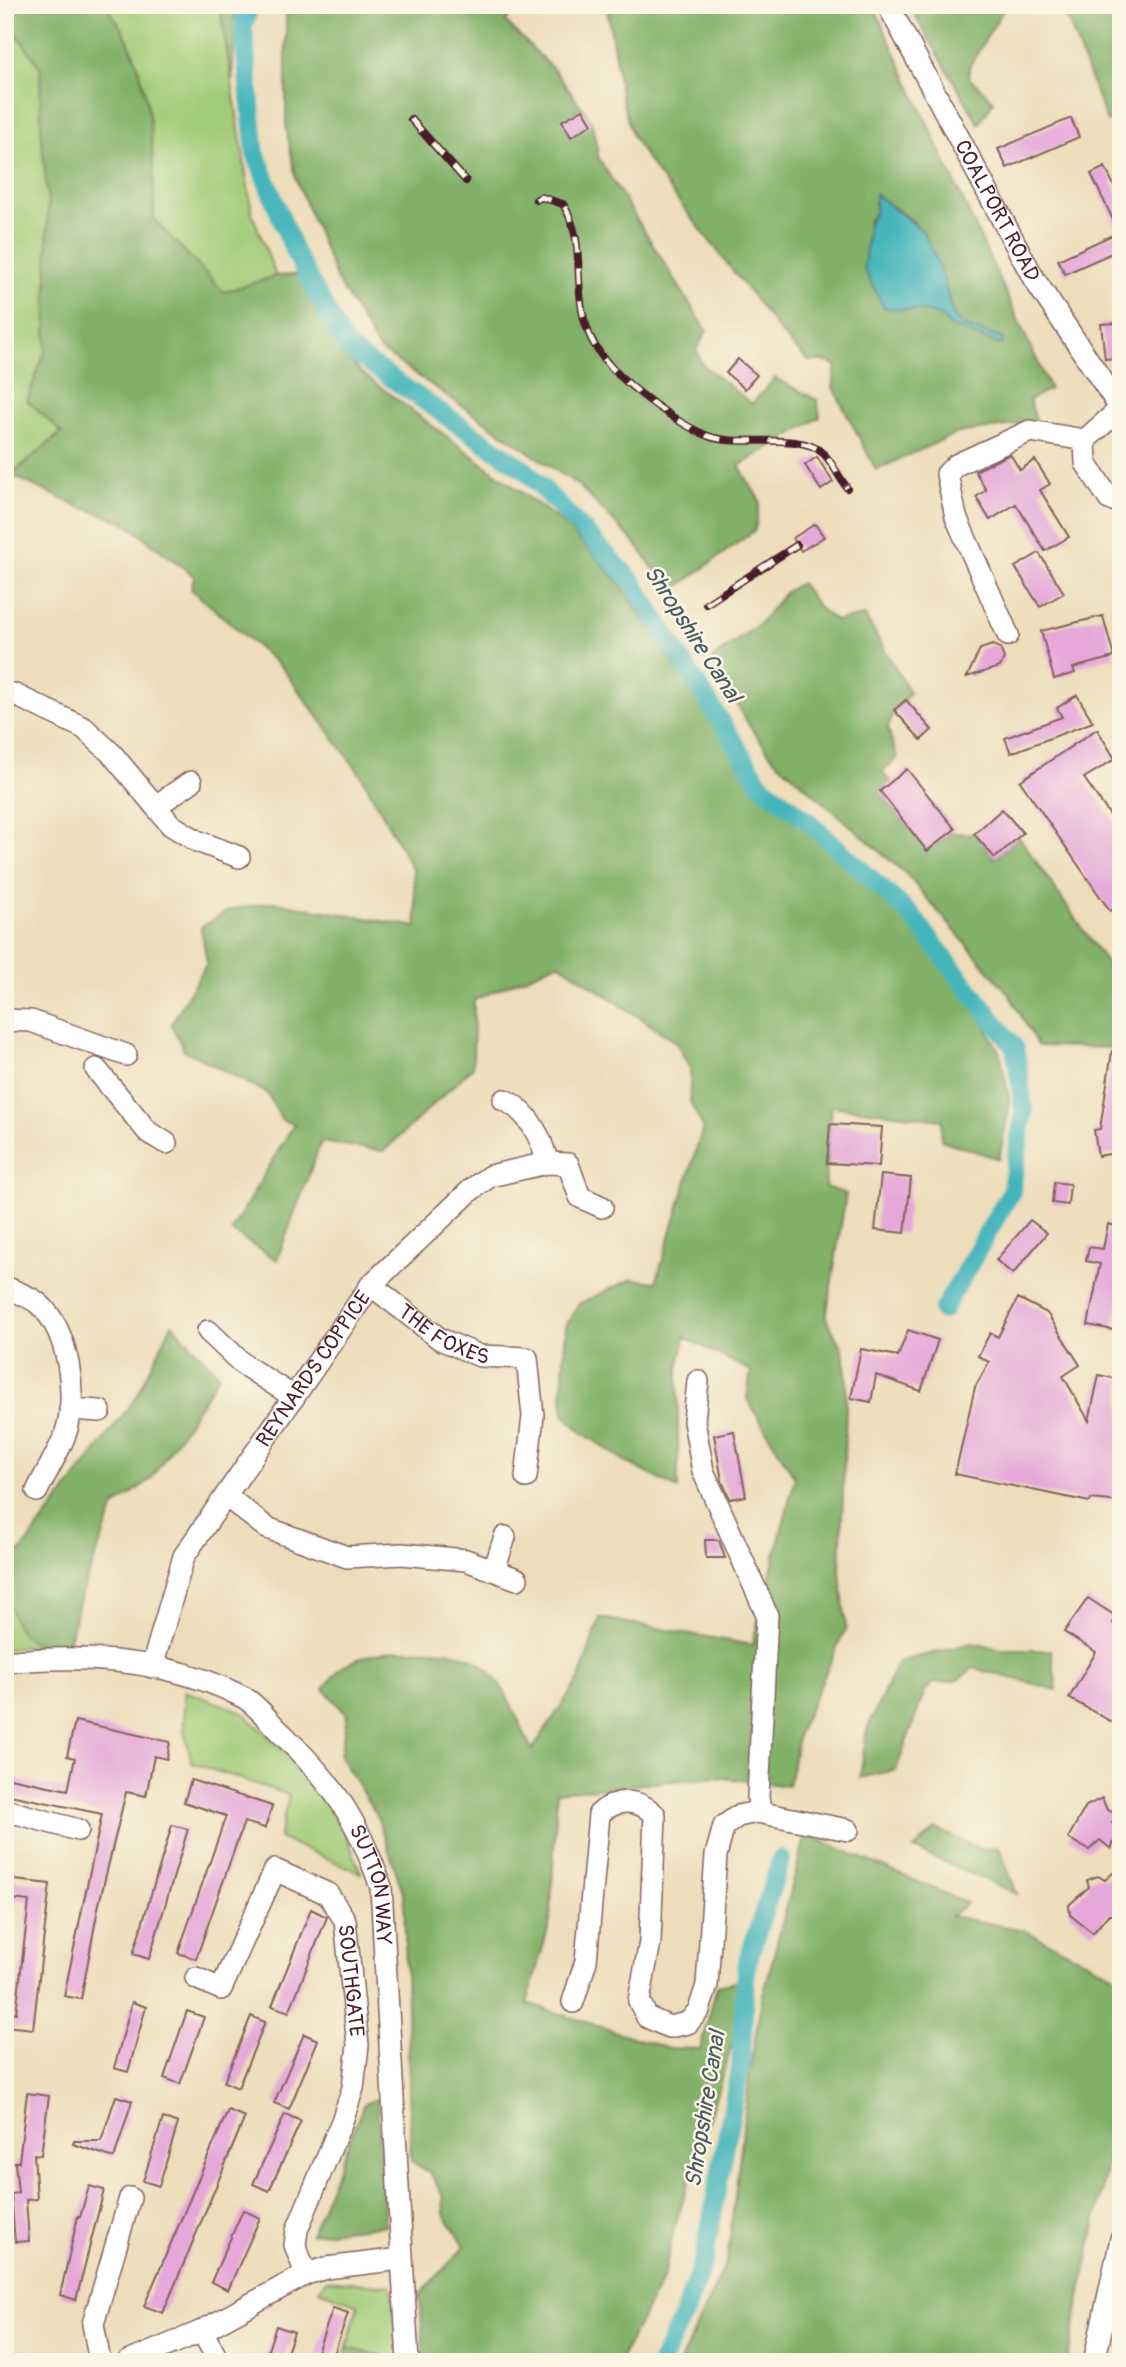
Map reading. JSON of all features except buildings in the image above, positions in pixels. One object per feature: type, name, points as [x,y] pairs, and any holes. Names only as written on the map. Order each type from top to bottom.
[{"type":"street","name":"COALPORT ROAD","points":[[888,5],[1034,279],[1121,409]]},
{"type":"street","points":[[1085,440],[1121,409]]},
{"type":"street","points":[[1008,635],[956,517],[947,474],[956,465],[1031,431],[1085,440]]},
{"type":"street","points":[[1085,440],[1086,463],[1108,499],[1121,502]]},
{"type":"street","points":[[5,694],[13,694],[84,728],[112,754],[171,825],[197,841],[239,857]]},
{"type":"street","points":[[156,806],[191,782]]},
{"type":"street","points":[[5,1020],[31,1021],[126,1055]]},
{"type":"street","points":[[103,1046],[95,1073],[148,1132],[166,1143]]},
{"type":"street","points":[[504,1100],[521,1111],[579,1197],[602,1207]]},
{"type":"street","name":"REYNARDS COPPICE","points":[[152,1667],[184,1556],[371,1285],[471,1190],[491,1176],[552,1156]]},
{"type":"street","name":"THE FOXES","points":[[371,1285],[440,1339],[480,1356],[527,1358],[533,1416],[526,1477]]},
{"type":"street","points":[[5,1287],[39,1304],[52,1321],[60,1338],[67,1367],[70,1409],[66,1432],[37,1491]]},
{"type":"street","points":[[208,1331],[244,1365],[294,1397]]},
{"type":"street","points":[[698,1381],[694,1421],[703,1471],[767,1615],[758,1797],[760,1812]]},
{"type":"street","points":[[70,1409],[100,1411]]},
{"type":"street","points":[[226,1496],[267,1528],[347,1557],[402,1554],[453,1559],[517,1579]]},
{"type":"street","points":[[494,1570],[505,1537]]},
{"type":"street","name":"SUTTON WAY","points":[[5,1662],[93,1657],[199,1678],[246,1699],[302,1752],[343,1801],[368,1848],[381,1887],[408,2362]]},
{"type":"street","points":[[573,2002],[586,1961],[599,1814],[610,1804],[627,1801],[645,1805],[655,1815],[650,1942],[639,2001],[647,2017],[669,2027],[688,2023],[699,2010],[707,1984],[716,1855],[724,1826],[738,1816],[760,1812],[848,1830]]},
{"type":"street","points":[[5,1810],[78,1830]]},
{"type":"street","name":"SOUTHGATE","points":[[196,1978],[221,1989],[275,1870],[328,1894],[345,1920],[357,2033],[355,2077],[342,2121],[297,2230],[295,2245],[306,2274]]},
{"type":"street","points":[[100,2362],[93,2324],[130,2198]]},
{"type":"street","points":[[1094,2362],[1121,2239]]},
{"type":"street","points":[[128,2362],[202,2331],[306,2274],[326,2268],[401,2259]]},
{"type":"street","points":[[202,2331],[219,2362]]},
{"type":"green space","points":[[5,5],[220,5],[252,213],[276,276],[224,293],[11,475],[5,503]]},
{"type":"green space","points":[[5,5],[106,5],[127,38],[137,64],[148,108],[153,153],[154,220],[224,292],[276,276],[304,274],[332,338],[359,371],[564,524],[621,584],[736,758],[770,803],[837,847],[911,919],[971,1000],[1000,1053],[1010,1104],[999,1159],[941,1140],[942,1120],[831,1106],[825,1187],[846,1194],[826,1318],[843,1351],[847,1381],[840,1571],[846,1627],[798,1734],[789,1786],[716,1777],[557,1792],[550,1922],[527,2003],[666,2048],[700,2049],[717,1986],[753,1978],[673,2232],[664,2276],[619,2362],[424,2362],[420,2295],[465,2246],[444,2214],[443,2196],[430,2173],[411,2161],[404,1895],[377,1816],[340,1756],[347,1715],[324,1689],[341,1668],[369,1655],[427,1650],[462,1655],[475,1660],[495,1678],[510,1701],[532,1750],[579,1679],[600,1618],[752,1645],[795,1478],[747,1399],[751,1371],[685,1337],[678,1369],[678,1489],[626,1462],[580,1431],[564,1414],[562,1395],[566,1326],[578,1304],[632,1279],[656,1282],[703,1127],[690,1102],[690,1068],[676,1042],[558,963],[474,1000],[473,1067],[384,1151],[321,1142],[277,1260],[231,1231],[294,1124],[282,1120],[267,1093],[184,1050],[171,1024],[207,963],[201,927],[230,910],[273,902],[417,927],[413,870],[361,775],[282,668],[191,589],[194,576],[124,522],[75,505],[11,475],[62,433],[27,400],[46,349],[48,203],[41,132],[40,67],[14,30]]},
{"type":"green space","points":[[220,5],[236,5],[232,83]]},
{"type":"green space","points":[[286,5],[515,5],[506,22],[554,70],[583,109],[592,124],[599,159],[707,331],[696,350],[703,365],[752,404],[775,378],[817,400],[820,417],[739,466],[760,501],[755,530],[671,592],[634,542],[579,486],[379,349],[337,280],[296,179],[286,127]]},
{"type":"green space","points":[[604,5],[873,5],[1050,389],[1029,400],[1037,422],[957,433],[876,470],[833,387],[836,365],[824,361],[808,361],[782,334],[653,168],[632,135],[622,100],[608,14]],"holes":[[[876,195],[914,222],[953,316],[963,326],[1003,339],[951,327],[940,316],[927,311],[884,307],[868,222],[875,212]]]},
{"type":"green space","points":[[909,5],[1006,5],[969,67],[969,78],[994,101],[979,124]]},
{"type":"green space","points":[[1062,5],[1121,5],[1121,111],[1107,122]]},
{"type":"green space","points":[[801,583],[820,609],[836,621],[865,616],[910,693],[894,710],[888,729],[897,758],[882,772],[891,782],[880,791],[927,851],[950,833],[974,834],[995,858],[1019,837],[1105,961],[1121,1002],[1121,1048],[1038,1046],[1009,994],[907,875],[774,759],[750,727],[712,659],[760,623],[785,592]]},
{"type":"green space","points":[[172,1324],[219,1375],[151,1479],[114,1507],[81,1595],[68,1643],[28,1639],[18,1628],[9,1605],[5,1605],[5,1553],[21,1551],[137,1396]]},
{"type":"green space","points":[[5,1605],[9,1605],[32,1642],[68,1643],[5,1649]]},
{"type":"green space","points":[[972,1643],[1006,1650],[1051,1650],[1057,1690],[973,1668],[957,1681],[934,1683],[925,1691],[896,1770],[860,1778],[867,1729],[898,1662]]},
{"type":"green space","points":[[184,1691],[241,1711],[296,1762],[337,1812],[361,1873],[279,1838],[289,1795],[192,1763],[184,1730]]},
{"type":"green space","points":[[936,1829],[982,1850],[999,1847],[1017,1894],[914,1849]]},
{"type":"green space","points":[[806,1834],[967,1903],[951,1916],[1024,1930],[1121,1979],[1118,2110],[1067,2362],[680,2362],[727,2261],[761,2003]]},
{"type":"green space","points":[[377,2099],[385,2225],[311,2234],[364,2104]]},
{"type":"green space","points":[[326,2280],[391,2286],[401,2361],[347,2348],[358,2305],[319,2290]]},
{"type":"green space","points":[[358,2305],[347,2348],[401,2362],[343,2362]]},
{"type":"water","points":[[875,194],[923,231],[941,270],[953,316],[963,326],[1003,339],[1001,345],[951,327],[940,316],[927,311],[884,308],[864,268],[869,222],[875,212]]},
{"type":"waterway","name":"Shropshire Canal","points":[[250,5],[243,26],[255,152],[295,253],[347,348],[525,470],[632,581],[761,785],[803,817],[911,915],[1015,1048],[1024,1111],[1011,1192],[943,1310]]},
{"type":"waterway","name":"Shropshire Canal","points":[[661,2362],[684,2314],[704,2259],[741,2062],[746,1966],[781,1859]]},
{"type":"railway","points":[[411,119],[466,181]]},
{"type":"railway","points":[[536,200],[541,197],[563,204],[577,243],[581,305],[586,326],[596,347],[621,377],[670,415],[708,436],[736,441],[784,441],[812,446],[823,453],[847,488]]},
{"type":"railway","points":[[706,604],[797,545]]}]
